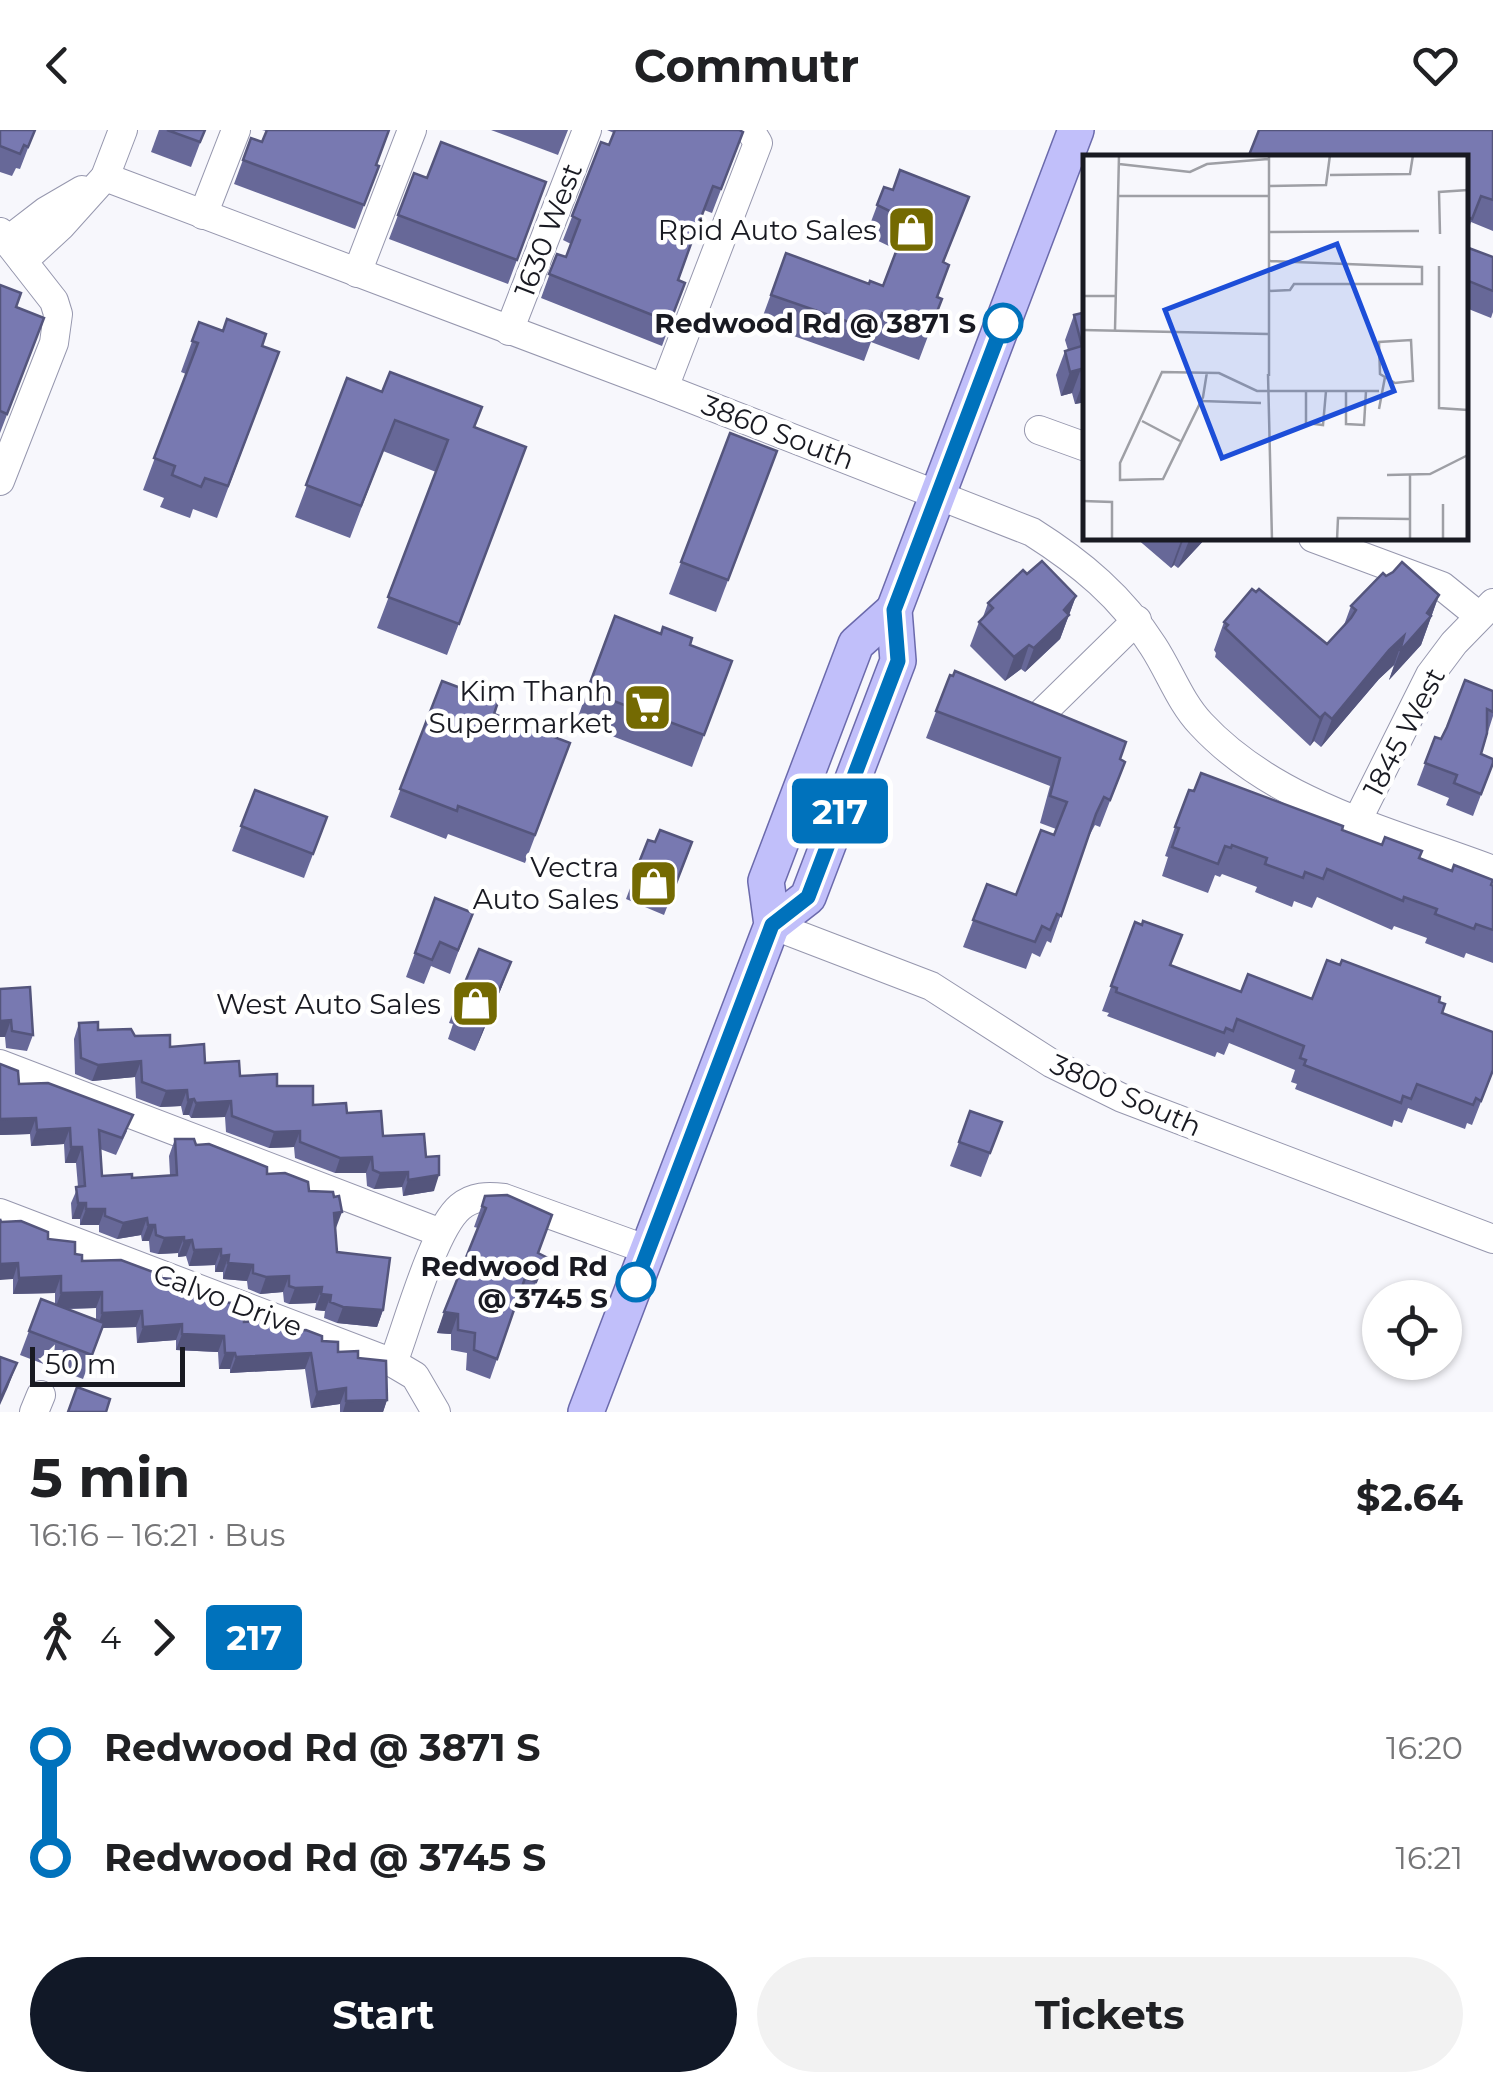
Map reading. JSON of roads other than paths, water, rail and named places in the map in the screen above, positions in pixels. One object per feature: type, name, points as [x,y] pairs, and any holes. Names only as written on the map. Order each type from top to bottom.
[{"type":"main road","points":[[586,1412],[772,925],[766,880],[856,644],[894,610],[1076,130]]},
{"type":"street","points":[[0,481],[58,328],[54,301],[10,245],[46,211],[105,177],[123,130]]},
{"type":"street","points":[[204,215],[236,130]]},
{"type":"street","points":[[357,273],[412,130]]},
{"type":"street","name":"1630 West","points":[[509,330],[587,130]]},
{"type":"street","points":[[664,388],[754,137]]},
{"type":"street","name":"3860 South","points":[[105,177],[1032,532],[1074,559],[1111,591],[1137,620],[1198,722],[1263,778],[1493,870]]},
{"type":"street","points":[[1039,430],[1083,446]]},
{"type":"street","points":[[1318,540],[1442,586],[1486,610]]},
{"type":"street","name":"1845 West","points":[[1358,819],[1430,675],[1486,610]]},
{"type":"street","points":[[1043,712],[1137,620]]},
{"type":"street","name":"3800 South","points":[[772,925],[931,986],[1050,1063],[1122,1098],[1493,1239]]},
{"type":"street","points":[[0,1064],[441,1234]]},
{"type":"street","points":[[393,1364],[441,1234],[458,1209],[471,1200],[488,1196],[529,1206],[648,1250]]},
{"type":"street","name":"Calvo Drive","points":[[0,1213],[393,1364],[414,1376],[436,1412]]},
{"type":"place","name":"Rpid Auto Sales","points":[[912,230]]},
{"type":"place","name":"Redwood Rd @ 3871 S","points":[[1003,323]]},
{"type":"place","name":"Kim Thanh Supermarket","points":[[648,707]]},
{"type":"place","name":"Vectra Auto Sales","points":[[654,883]]},
{"type":"place","name":"West Auto Sales","points":[[476,1004]]},
{"type":"place","name":"Redwood Rd @ 3745 S","points":[[636,1282]]}]
